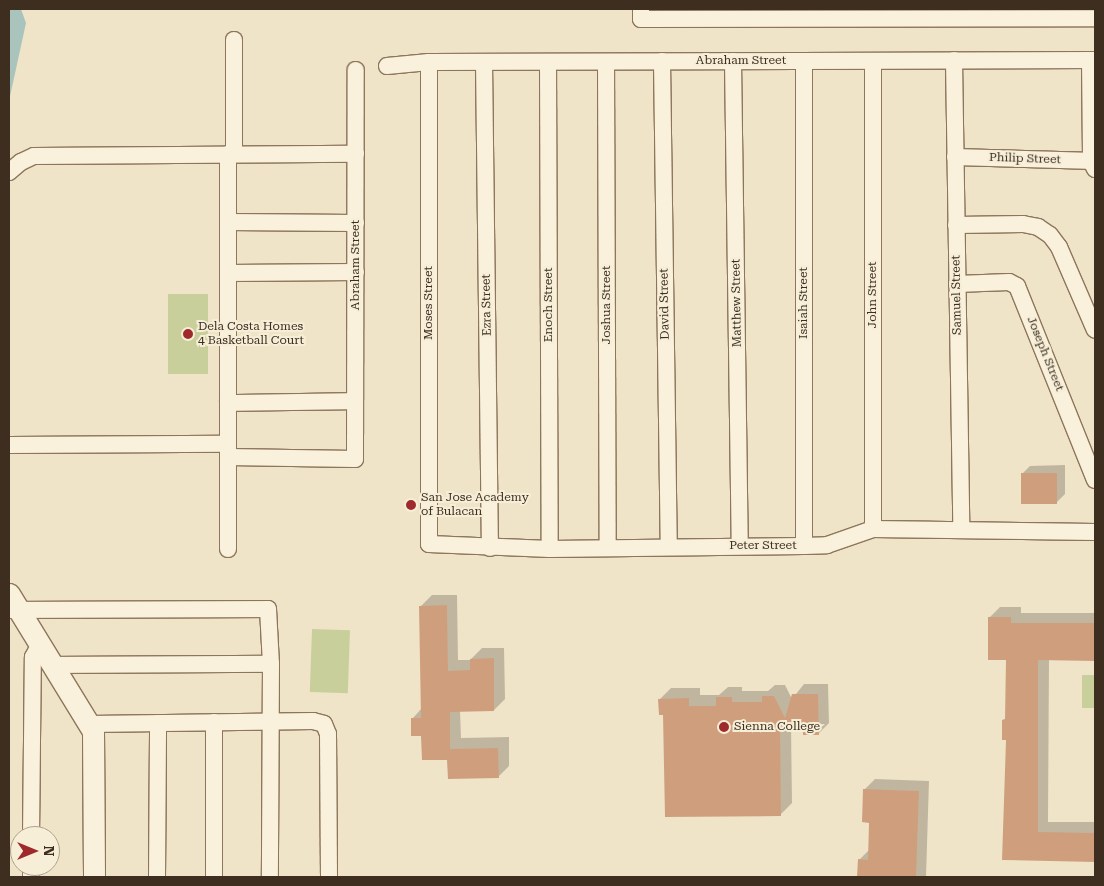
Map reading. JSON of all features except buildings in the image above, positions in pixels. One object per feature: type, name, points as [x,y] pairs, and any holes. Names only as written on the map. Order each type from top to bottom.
[{"type":"street","points":[[641,14],[1092,15]]},
{"type":"street","points":[[228,549],[228,222],[234,40]]},
{"type":"street","name":"Samuel Street","points":[[954,60],[961,529]]},
{"type":"street","points":[[1093,60],[1094,164]]},
{"type":"street","name":"Abraham Street","points":[[386,66],[429,62],[1093,60]]},
{"type":"street","name":"David Street","points":[[662,61],[669,547]]},
{"type":"street","name":"Matthew Street","points":[[733,61],[740,546]]},
{"type":"street","name":"Isaiah Street","points":[[804,61],[804,546]]},
{"type":"street","name":"John Street","points":[[873,61],[873,529]]},
{"type":"street","name":"Moses Street","points":[[429,62],[429,544]]},
{"type":"street","name":"Ezra Street","points":[[484,62],[490,548]]},
{"type":"street","name":"Enoch Street","points":[[548,62],[550,549]]},
{"type":"street","name":"Joshua Street","points":[[606,62],[608,548]]},
{"type":"street","name":"Abraham Street","points":[[228,451],[355,459],[356,70]]},
{"type":"street","points":[[9,172],[21,162],[34,156],[356,154]]},
{"type":"street","name":"Philip Street","points":[[955,157],[1094,164]]},
{"type":"street","points":[[228,222],[356,223]]},
{"type":"street","points":[[956,225],[1023,224],[1038,227],[1050,235],[1059,247],[1095,330]]},
{"type":"street","points":[[228,273],[356,272]]},
{"type":"street","name":"Joseph Street","points":[[957,284],[1009,282],[1017,286],[1095,480]]},
{"type":"street","points":[[228,403],[355,401]]},
{"type":"street","points":[[9,445],[228,451]]},
{"type":"street","name":"Peter Street","points":[[429,544],[550,549],[804,546],[827,545],[873,529],[1095,532]]},
{"type":"street","points":[[12,605],[40,644],[90,724],[94,738],[94,877]]},
{"type":"street","points":[[12,605],[261,607],[268,609],[270,616],[271,664],[270,877]]},
{"type":"street","points":[[32,826],[33,657],[40,644]]},
{"type":"street","points":[[53,664],[271,664]]},
{"type":"street","points":[[90,724],[313,721],[328,728],[330,877]]},
{"type":"street","points":[[214,722],[214,877]]},
{"type":"street","points":[[157,877],[158,723]]},
{"type":"green space","name":"Dela Costa Homes 4 Basketball Court","points":[[168,294],[208,294],[208,374],[168,374]]},
{"type":"green space","points":[[312,629],[350,630],[348,693],[310,692]]},
{"type":"green space","points":[[1082,675],[1095,675],[1095,708],[1082,708]]},
{"type":"water","points":[[9,9],[21,9],[26,23],[9,101]]},
{"type":"place","name":"Dela Costa Homes 4 Basketball Court","points":[[188,334]]},
{"type":"place","name":"San Jose Academy of Bulacan","points":[[411,505]]},
{"type":"place","name":"Sienna College","points":[[724,727]]}]
